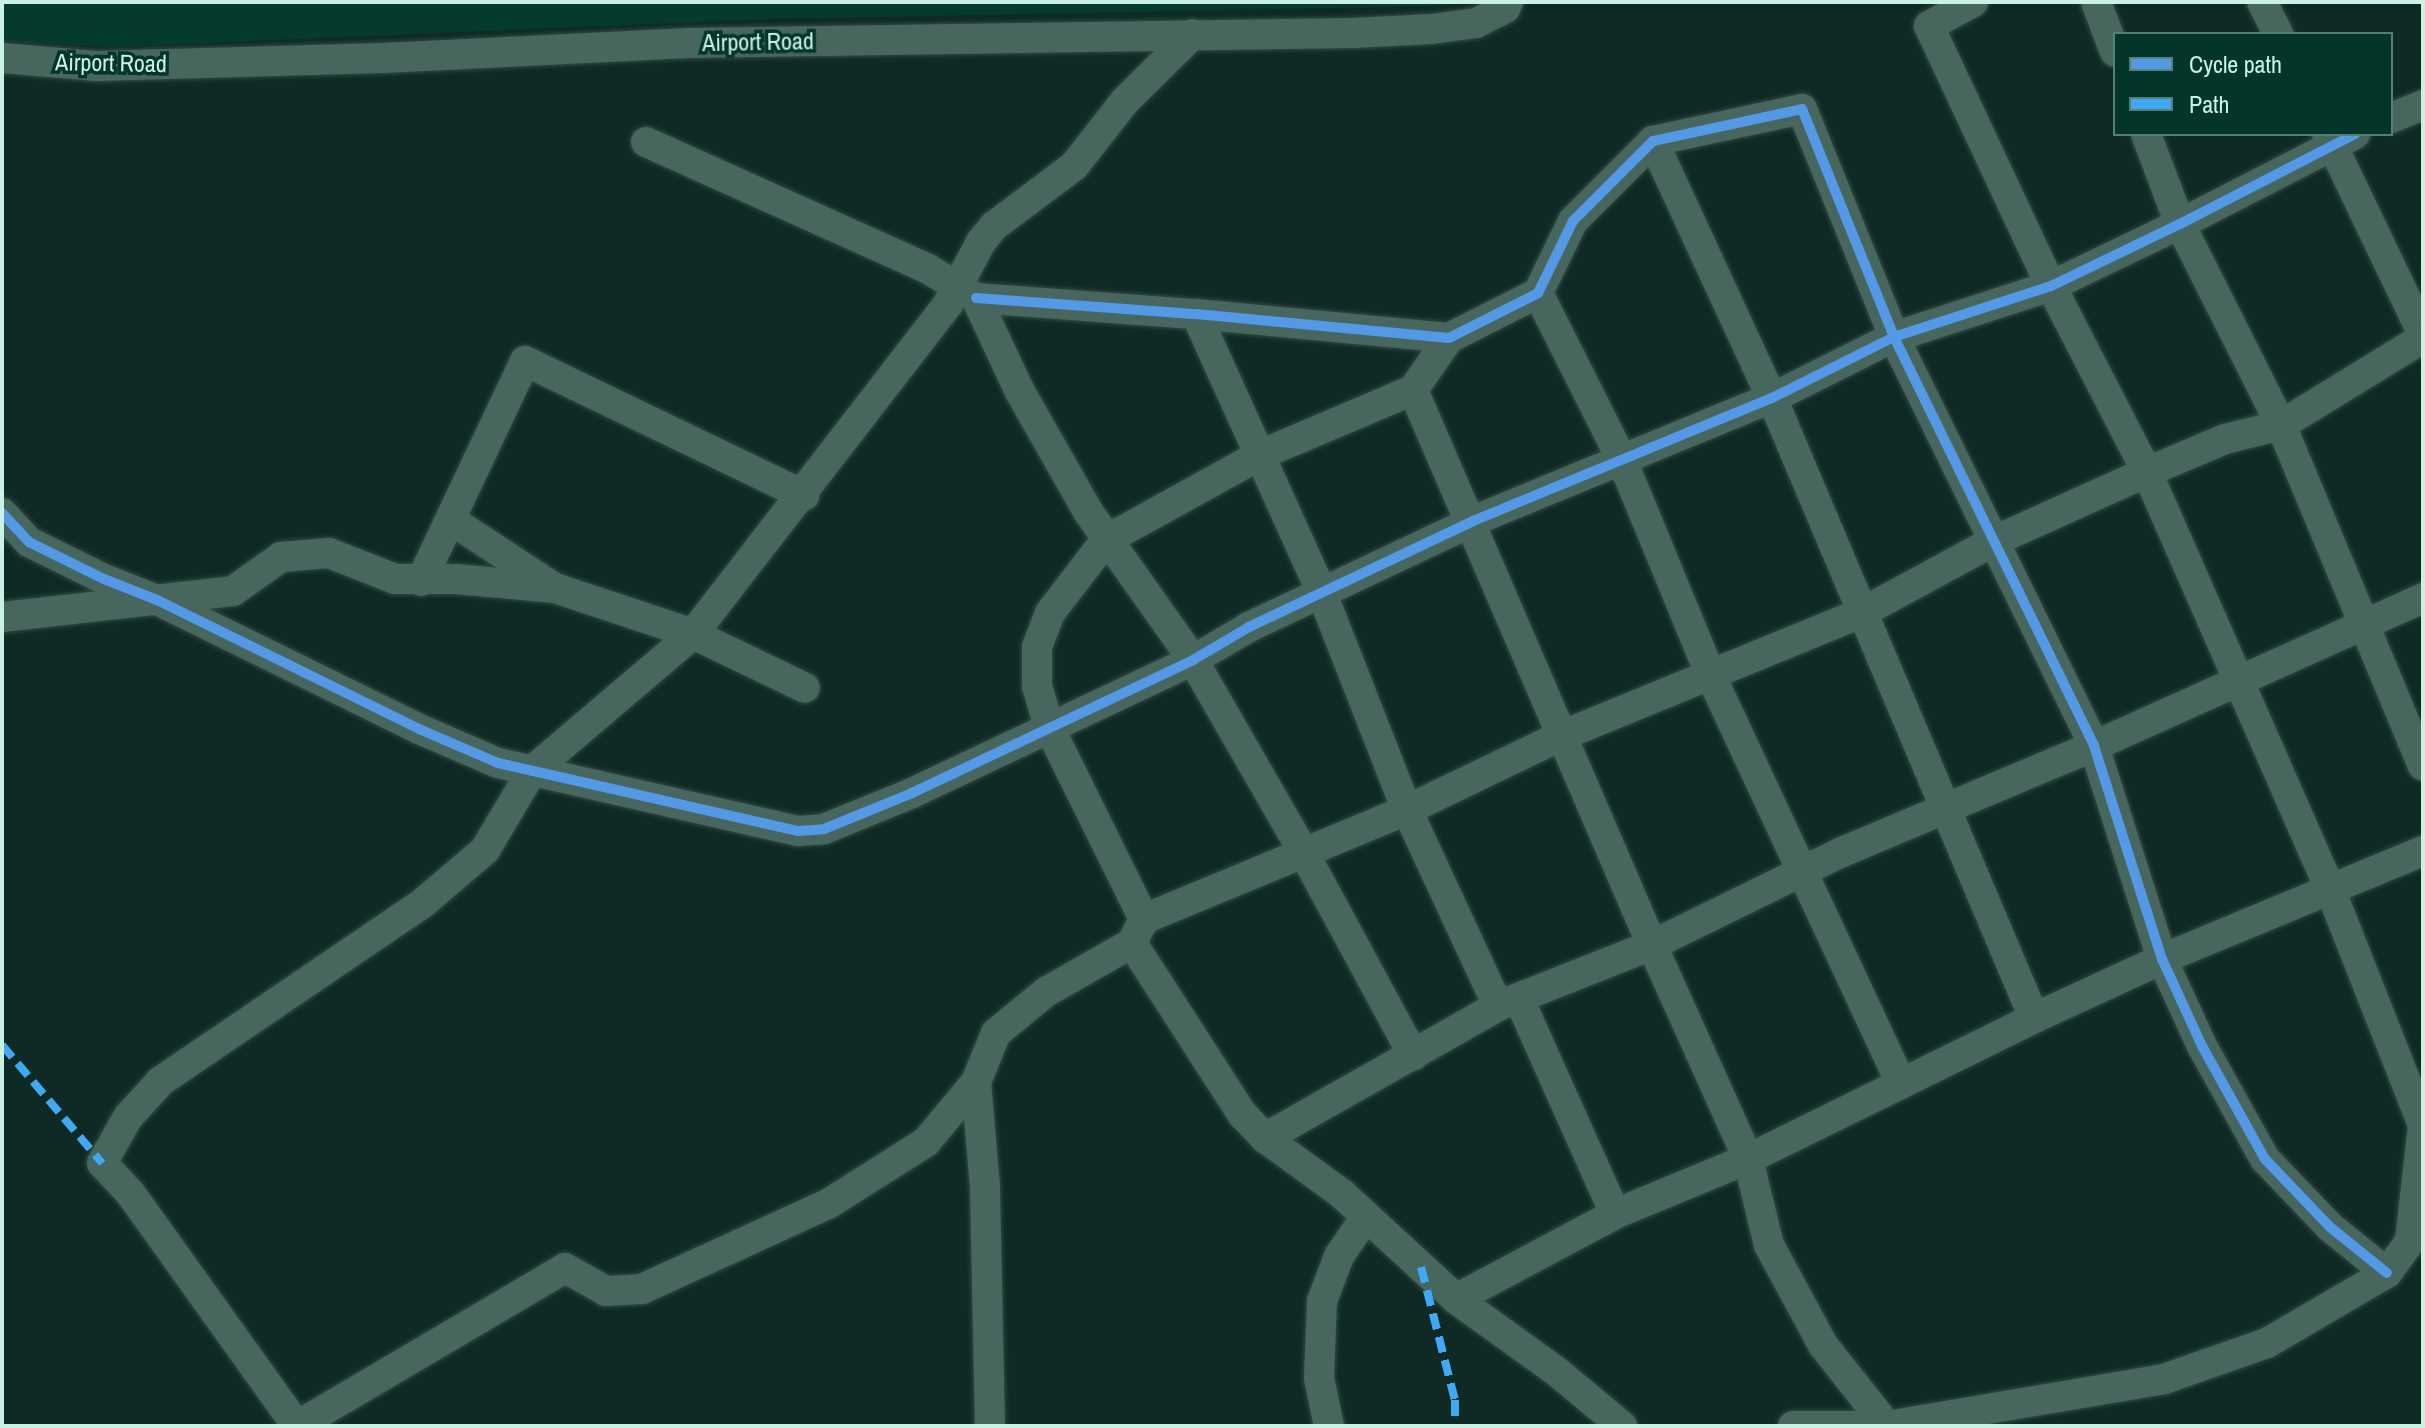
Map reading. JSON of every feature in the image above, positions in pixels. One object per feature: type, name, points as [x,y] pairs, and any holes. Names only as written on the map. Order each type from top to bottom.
[{"type":"street","name":"Airport Road","points":[[2,58],[97,66],[399,57],[690,43],[1431,29],[1476,23],[1505,8],[1508,2]]},
{"type":"street","points":[[1793,1426],[1887,1426],[2164,1379],[2267,1343],[2387,1273],[2410,1241],[2423,1126],[2330,889],[2147,472],[2051,286],[1929,26],[1973,2]]},
{"type":"street","points":[[2096,2],[2113,47]]},
{"type":"street","points":[[2262,2],[2277,32]]},
{"type":"street","points":[[2,513],[29,542],[104,579],[157,600],[419,729],[498,763],[532,771],[798,831],[824,829],[912,793],[1193,660],[1321,591],[1473,521],[1772,398],[1894,337],[2051,286],[2180,224],[2337,138],[2423,336],[2281,425],[2225,439],[2147,472],[1992,542],[1863,612],[1561,736],[1407,810],[1304,853],[1138,931],[1046,992],[996,1033],[976,1082],[926,1142],[828,1204],[642,1289],[606,1291],[565,1268],[297,1426],[131,1194],[102,1163],[128,1117],[161,1081],[424,902],[485,850],[532,771],[693,634],[968,292],[981,242],[994,226],[1074,166],[1125,101],[1193,34]]},
{"type":"street","points":[[2393,117],[2423,105]]},
{"type":"street","points":[[1622,1426],[1556,1371],[1456,1299],[1342,1194],[1265,1138],[1243,1115],[1138,931],[1049,727],[1037,686],[1037,647],[1050,613],[1106,540],[1260,455],[1413,390],[1449,338],[1538,293],[1573,221],[1653,141],[1802,109],[1894,337],[2094,746],[2162,959],[2202,1046],[2265,1159],[2330,1227],[2387,1273]]},
{"type":"street","points":[[2147,136],[2180,224],[2281,425],[2423,766]]},
{"type":"street","points":[[1653,141],[1772,398],[2034,1018]]},
{"type":"street","points":[[646,142],[968,292],[1449,338]]},
{"type":"street","points":[[968,292],[1019,390],[1106,540],[1193,660],[1304,853],[1413,1055]]},
{"type":"street","points":[[1538,293],[1622,460],[1711,676],[1901,1084]]},
{"type":"street","points":[[1196,314],[1321,591],[1407,810],[1615,1214]]},
{"type":"street","points":[[421,581],[525,361],[804,495]]},
{"type":"street","points":[[1413,390],[1449,477],[1473,521],[1561,736],[1748,1159],[1769,1245],[1823,1345],[1887,1426]]},
{"type":"street","points":[[451,520],[555,588]]},
{"type":"street","points":[[2,617],[233,591],[281,557],[329,553],[395,579],[456,579],[555,588],[693,634],[805,688]]},
{"type":"street","points":[[1265,1138],[1509,1003],[1652,945],[1842,852],[2094,746],[2423,598]]},
{"type":"street","points":[[1456,1299],[1615,1214],[1748,1159],[2034,1018],[2162,959],[2423,851]]},
{"type":"street","points":[[976,1082],[985,1188],[990,1426]]},
{"type":"street","points":[[1329,1426],[1319,1378],[1322,1301],[1339,1256],[1365,1218]]},
{"type":"shaded area","points":[[2,2],[1457,2],[1442,6],[767,19],[112,47],[2,41]]},
{"type":"marked path","points":[[2,1045],[102,1163]]},
{"type":"marked path","points":[[1421,1267],[1455,1400],[1455,1426]]},
{"type":"cycle path","points":[[976,298],[1196,314],[1449,338],[1538,293],[1573,221],[1653,141],[1802,109],[1894,337],[2094,746],[2162,959],[2202,1046],[2265,1159],[2330,1227],[2387,1273]]},
{"type":"cycle path","points":[[2,513],[29,542],[104,579],[157,600],[419,729],[498,763],[798,831],[824,829],[912,793],[1193,660],[1249,627],[1473,521],[1772,398],[1894,337],[2051,286],[2351,136]]}]
